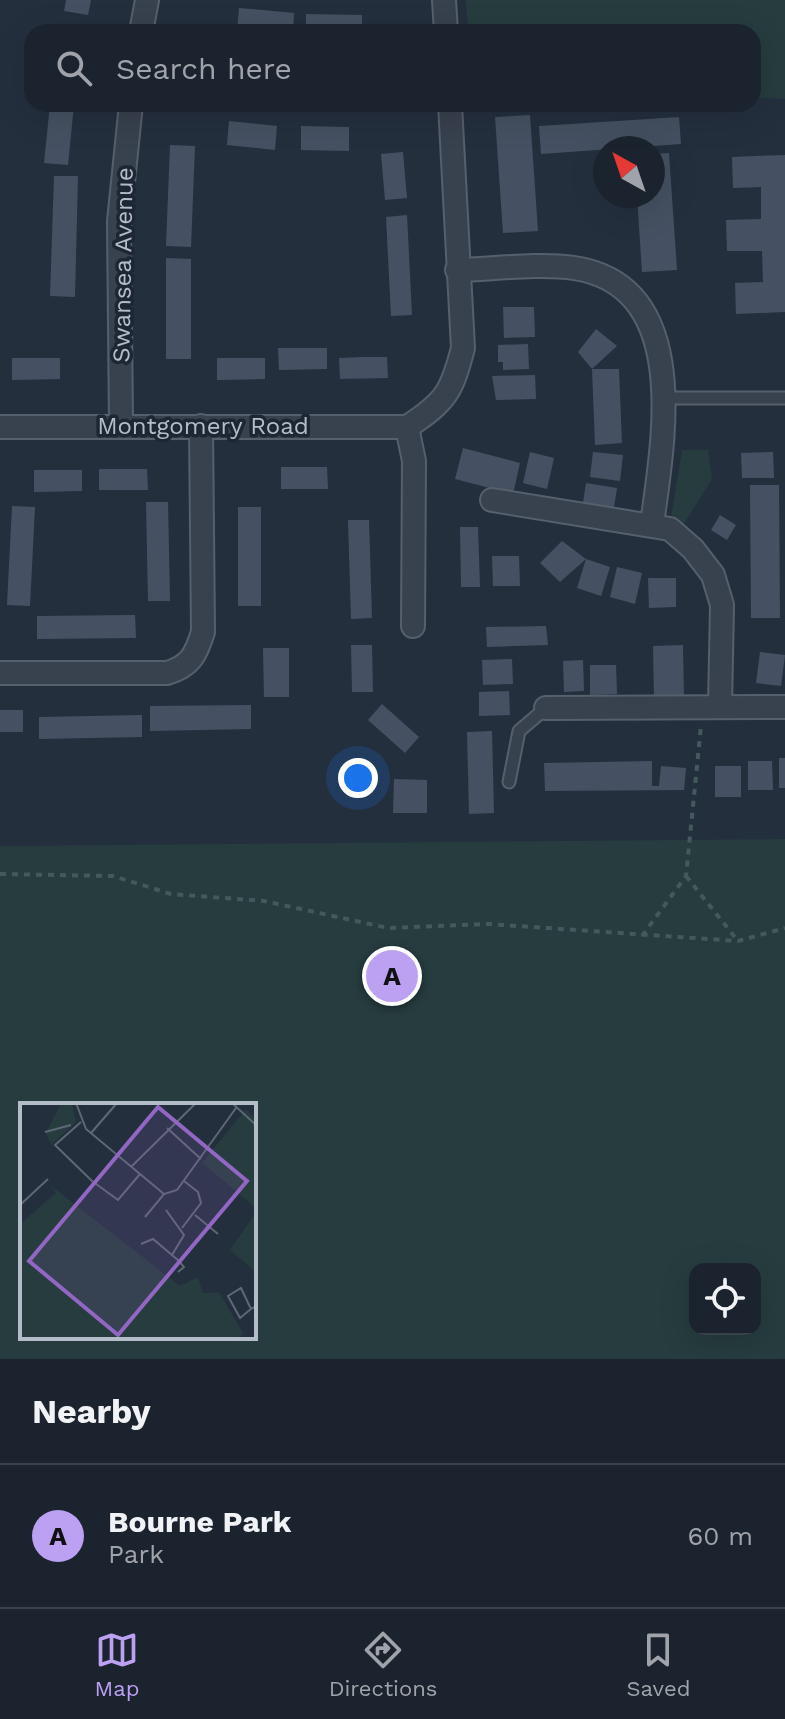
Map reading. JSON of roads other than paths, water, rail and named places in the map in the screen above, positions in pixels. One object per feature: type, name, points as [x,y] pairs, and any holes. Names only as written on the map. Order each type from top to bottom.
[{"type":"street","points":[[142,24],[147,0]]},
{"type":"street","points":[[444,0],[446,24]]},
{"type":"street","name":"Swansea Avenue","points":[[121,425],[119,221],[130,112]]},
{"type":"street","points":[[413,626],[414,461],[407,427],[429,413],[453,387],[463,348],[450,112]]},
{"type":"street","points":[[457,270],[575,268],[610,280],[645,312],[661,352],[663,398],[664,440],[652,524]]},
{"type":"street","points":[[0,673],[167,673],[182,669],[196,656],[203,632],[201,426]]},
{"type":"street","name":"Montgomery Road","points":[[0,427],[407,427]]},
{"type":"street","points":[[492,500],[652,524],[670,529],[693,549],[713,575],[722,605],[711,707]]},
{"type":"street","points":[[546,708],[785,707]]},
{"type":"lane","points":[[663,398],[785,398]]},
{"type":"lane","points":[[509,782],[519,731],[546,708]]},
{"type":"place","name":"Bourne Park","points":[[392,976]]}]
